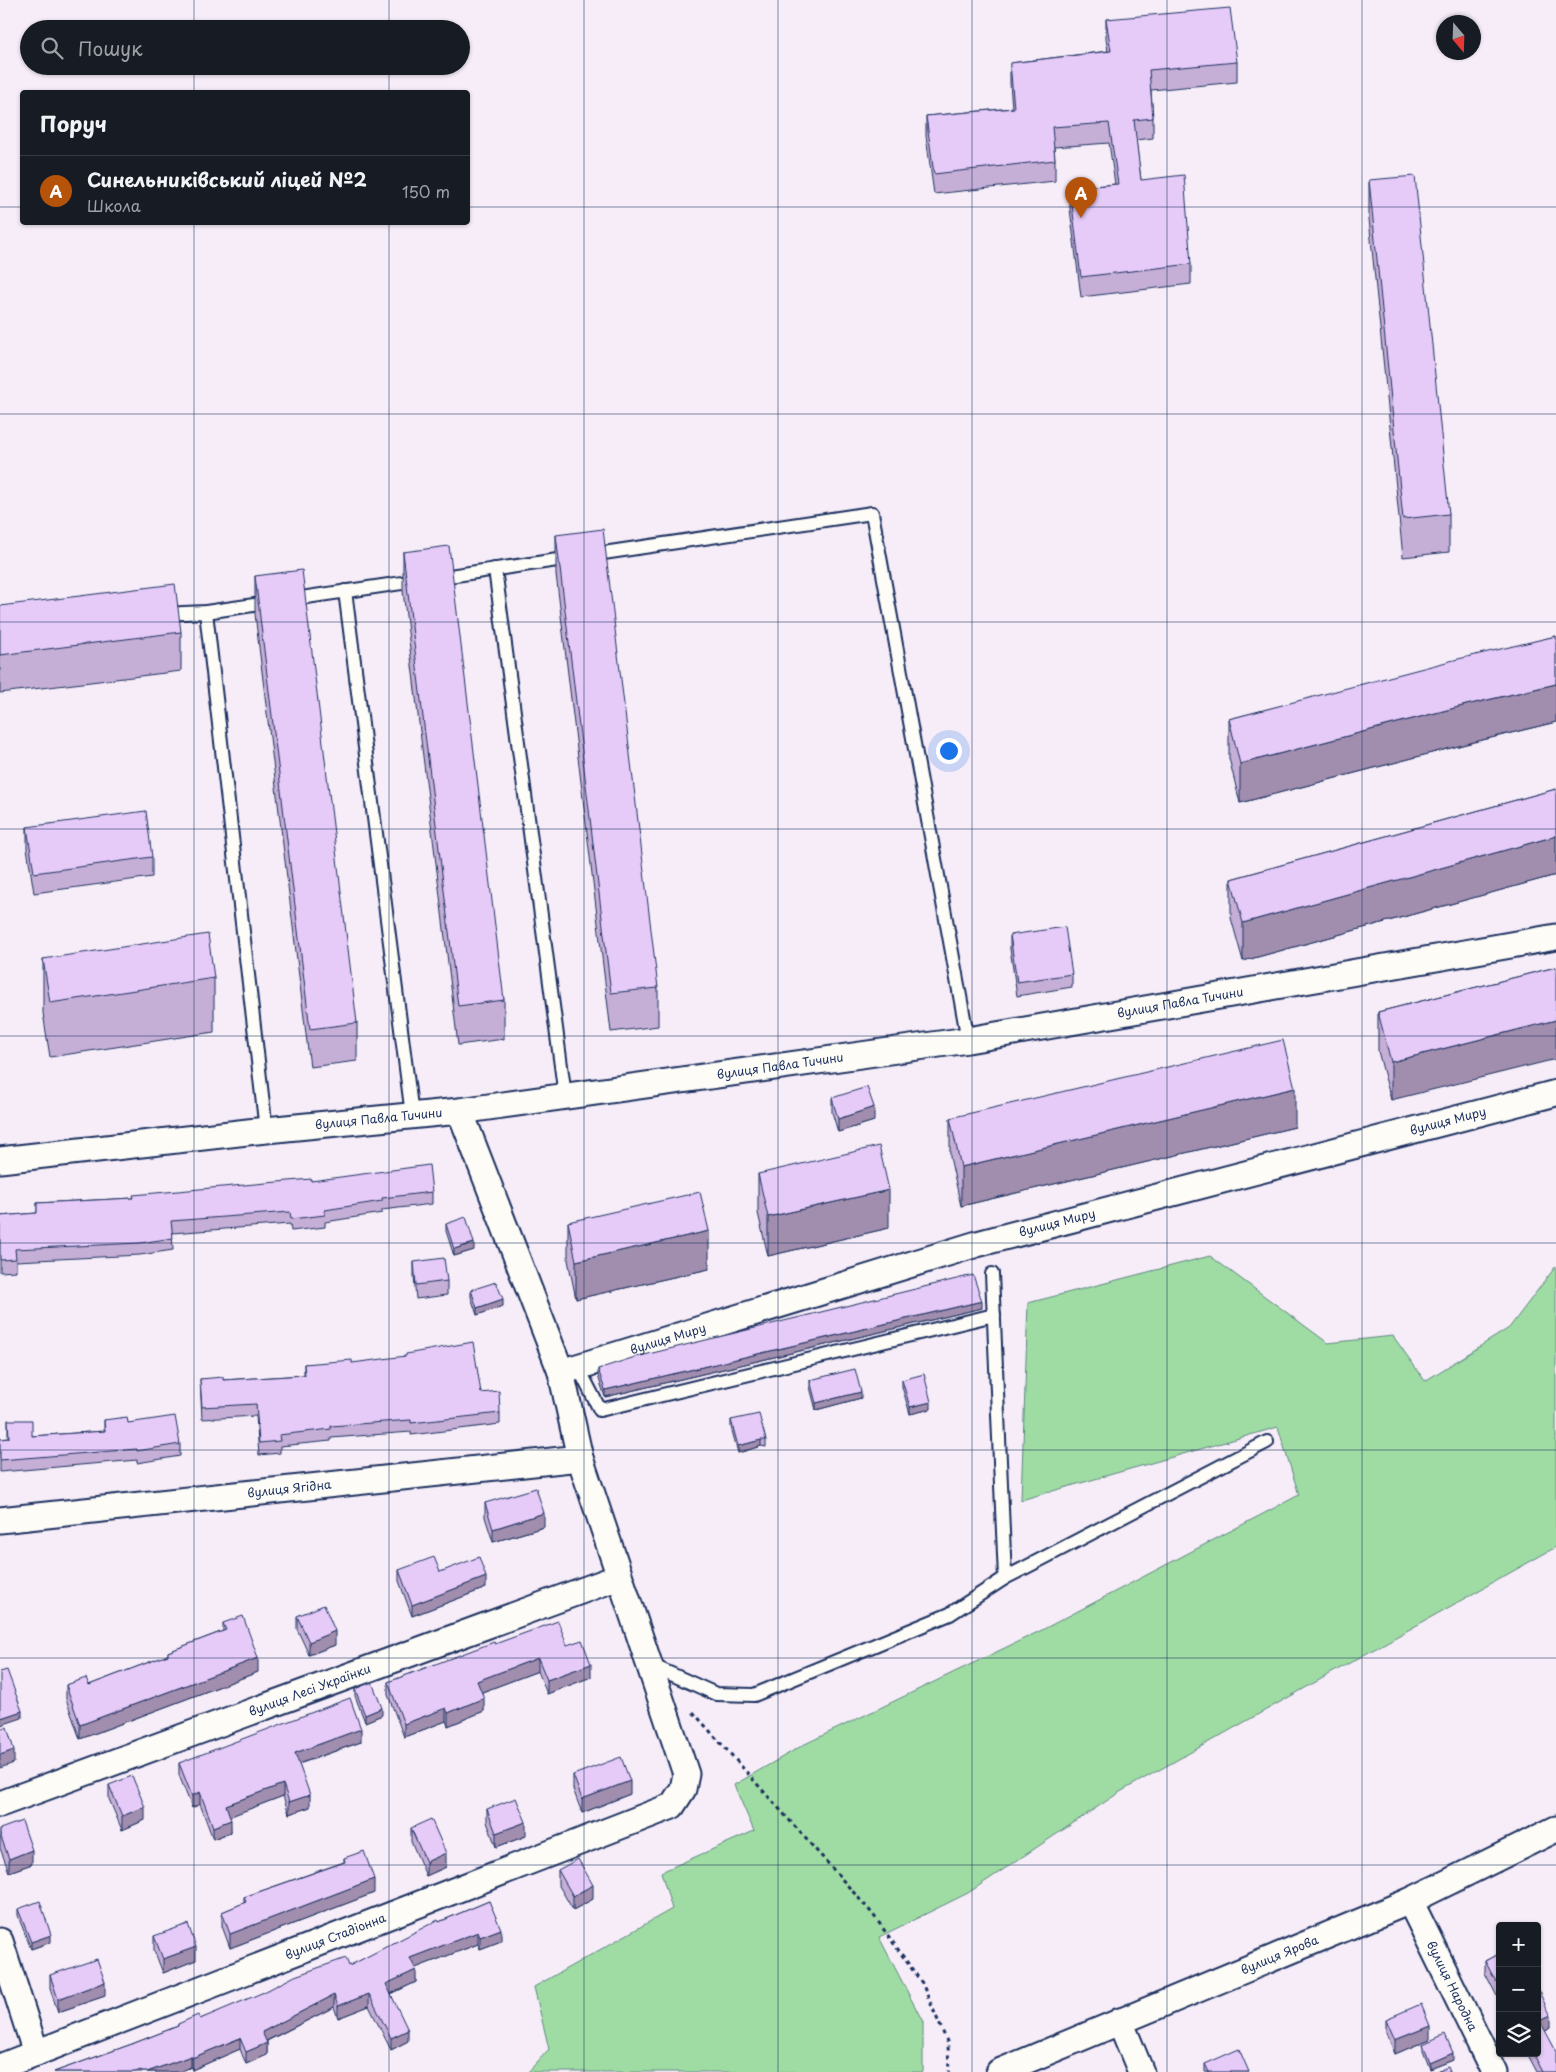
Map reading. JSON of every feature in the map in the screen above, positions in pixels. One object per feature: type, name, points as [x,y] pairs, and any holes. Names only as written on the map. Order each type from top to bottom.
[{"type":"street","name":"вулиця Павла Тичини","points":[[0,1160],[266,1130],[460,1111],[968,1040],[1556,937]]},
{"type":"street","name":"вулиця Миру","points":[[569,1369],[977,1244],[1556,1093]]},
{"type":"street","points":[[460,1111],[569,1369],[580,1458],[649,1664]]},
{"type":"street","name":"вулиця Ягідна","points":[[0,1520],[580,1458]]},
{"type":"street","name":"вулиця Лесі Українки","points":[[0,1804],[619,1577]]},
{"type":"street","name":"вулиця Стадіонна","points":[[0,2067],[672,1806],[684,1790],[686,1774],[649,1664]]},
{"type":"street","name":"вулиця Ярова","points":[[999,2072],[1410,1901],[1556,1829]]},
{"type":"street","name":"вулиця Народна","points":[[1410,1901],[1494,2072]]},
{"type":"street","points":[[0,1941],[36,2053]]},
{"type":"street","points":[[1120,2021],[1141,2072]]},
{"type":"lane","points":[[147,615],[206,612],[872,513],[968,1040]]},
{"type":"lane","points":[[495,569],[565,1096]]},
{"type":"lane","points":[[345,591],[412,1115]]},
{"type":"lane","points":[[206,612],[266,1130]]},
{"type":"lane","points":[[992,1274],[1005,1578]]},
{"type":"lane","points":[[569,1369],[600,1410],[994,1315]]},
{"type":"lane","points":[[649,1664],[716,1694],[754,1696],[950,1614],[1005,1578],[1267,1442]]},
{"type":"path","points":[[687,1707],[872,1913],[922,1983],[948,2044],[949,2072]]},
{"type":"green space","points":[[1210,1256],[1328,1343],[1393,1336],[1425,1381],[1509,1328],[1556,1266],[1556,1547],[1120,1792],[968,1893],[879,1937],[923,2022],[923,2072],[528,2072],[549,2049],[534,1987],[672,1909],[661,1872],[754,1831],[734,1785],[805,1744],[1040,1631],[1299,1495],[1278,1427],[1021,1500],[1028,1303]]},
{"type":"building","points":[[1230,8],[1237,62],[1149,70],[1153,118],[1134,120],[1141,180],[1184,175],[1191,264],[1081,277],[1070,188],[1118,184],[1109,123],[1052,127],[1055,160],[934,174],[926,116],[1014,108],[1010,63],[1111,51],[1106,19]]},
{"type":"building","points":[[1415,176],[1449,514],[1403,519],[1369,180]]},
{"type":"building","points":[[603,529],[658,988],[611,993],[556,535]]},
{"type":"building","points":[[449,546],[504,1000],[458,1006],[403,552]]},
{"type":"building","points":[[302,570],[357,1023],[310,1029],[255,576]]},
{"type":"building","points":[[175,584],[181,632],[0,655],[0,606]]},
{"type":"building","points":[[1556,636],[1556,684],[1466,705],[1240,764],[1229,719],[1454,660]]},
{"type":"building","points":[[1556,789],[1556,836],[1243,923],[1231,879]]},
{"type":"building","points":[[146,811],[152,857],[34,873],[27,827]]},
{"type":"building","points":[[1065,927],[1072,974],[1017,982],[1010,935]]},
{"type":"building","points":[[208,934],[214,978],[50,1003],[43,959]]},
{"type":"building","points":[[1556,967],[1556,1020],[1391,1062],[1378,1012]]},
{"type":"building","points":[[1283,1040],[1295,1088],[961,1167],[950,1118]]},
{"type":"building","points":[[867,1087],[874,1107],[838,1119],[832,1098]]},
{"type":"building","points":[[879,1146],[889,1190],[768,1217],[758,1174]]},
{"type":"building","points":[[429,1165],[432,1192],[382,1198],[382,1201],[325,1210],[325,1215],[291,1219],[290,1212],[171,1221],[173,1238],[140,1243],[15,1249],[16,1259],[0,1260],[0,1216],[37,1213],[37,1203],[134,1198],[133,1195],[311,1179],[311,1181]]},
{"type":"building","points":[[700,1192],[709,1231],[576,1261],[568,1222]]},
{"type":"building","points":[[466,1217],[474,1243],[454,1249],[446,1224]]},
{"type":"building","points":[[444,1258],[447,1281],[416,1285],[414,1262]]},
{"type":"building","points":[[973,1275],[982,1301],[605,1390],[598,1369],[632,1358]]},
{"type":"building","points":[[496,1282],[503,1299],[477,1308],[471,1290]]},
{"type":"building","points":[[473,1342],[481,1393],[499,1391],[500,1413],[411,1423],[411,1420],[331,1426],[331,1429],[279,1435],[280,1441],[259,1443],[256,1404],[202,1407],[200,1379],[223,1377],[223,1380],[305,1375],[304,1364],[352,1360],[352,1363],[406,1356],[406,1354]]},
{"type":"building","points":[[855,1369],[861,1392],[816,1403],[810,1380]]},
{"type":"building","points":[[924,1374],[931,1402],[910,1407],[902,1380]]},
{"type":"building","points":[[759,1414],[766,1440],[738,1446],[731,1420]]},
{"type":"building","points":[[175,1416],[180,1444],[137,1451],[137,1449],[0,1460],[0,1439],[9,1438],[8,1420],[32,1420],[32,1436],[105,1431],[104,1420],[127,1417],[128,1423]]},
{"type":"building","points":[[536,1488],[544,1513],[493,1529],[485,1503]]},
{"type":"building","points":[[434,1557],[440,1572],[479,1557],[486,1577],[412,1605],[399,1570]]},
{"type":"building","points":[[324,1605],[335,1631],[309,1642],[297,1616]]},
{"type":"building","points":[[243,1616],[258,1658],[80,1725],[66,1685],[86,1678],[89,1685],[168,1655],[168,1652],[226,1630],[223,1623]]},
{"type":"building","points":[[558,1621],[567,1645],[582,1640],[591,1664],[547,1680],[538,1658],[477,1681],[484,1698],[448,1713],[446,1708],[404,1724],[388,1682],[494,1642],[495,1644]]},
{"type":"building","points":[[7,1670],[22,1711],[1,1718],[0,1672]]},
{"type":"building","points":[[372,1682],[382,1708],[365,1715],[355,1689]]},
{"type":"building","points":[[350,1698],[361,1729],[295,1753],[310,1795],[289,1802],[283,1784],[226,1805],[231,1820],[213,1827],[200,1792],[192,1796],[179,1763]]},
{"type":"building","points":[[7,1727],[14,1750],[0,1755],[0,1730]]},
{"type":"building","points":[[621,1757],[630,1781],[582,1799],[573,1775]]},
{"type":"building","points":[[132,1776],[145,1807],[122,1816],[109,1785]]},
{"type":"building","points":[[516,1798],[526,1822],[496,1833],[487,1809]]},
{"type":"building","points":[[431,1819],[446,1853],[426,1862],[411,1828]]},
{"type":"building","points":[[22,1821],[32,1850],[9,1859],[0,1829]]},
{"type":"building","points":[[364,1851],[374,1879],[230,1934],[222,1912],[246,1902],[244,1897],[345,1862],[344,1858]]},
{"type":"building","points":[[578,1859],[593,1885],[573,1896],[558,1870]]},
{"type":"building","points":[[40,1901],[51,1935],[31,1942],[18,1909]]},
{"type":"building","points":[[489,1901],[501,1929],[480,1937],[478,1932],[410,1958],[416,1970],[386,1984],[408,2030],[391,2038],[369,1994],[338,2006],[334,1995],[262,2032],[267,2043],[246,2052],[240,2038],[192,2058],[191,2056],[147,2072],[142,2072],[141,2070],[135,2072],[54,2072],[178,2026],[178,2024],[198,2015],[200,2019],[264,1992],[295,1976],[346,1958],[349,1966],[438,1920],[439,1922]]},
{"type":"building","points":[[188,1924],[196,1947],[163,1959],[154,1936]]},
{"type":"building","points":[[1496,1955],[1496,1982],[1485,1961]]},
{"type":"building","points":[[97,1959],[105,1982],[58,1999],[50,1975]]},
{"type":"building","points":[[1541,1996],[1551,2016],[1541,2021]]},
{"type":"building","points":[[1421,2004],[1430,2026],[1395,2040],[1386,2019]]},
{"type":"building","points":[[1541,2023],[1556,2051],[1556,2072],[1543,2072],[1535,2057],[1541,2057]]},
{"type":"building","points":[[1445,2034],[1453,2053],[1430,2063],[1423,2044]]},
{"type":"building","points":[[1239,2049],[1249,2072],[1209,2072],[1205,2064]]},
{"type":"building","points":[[1448,2067],[1450,2072],[1437,2072]]},
{"type":"place","name":"Синельниківський ліцей №2","points":[[1081,218]]}]
